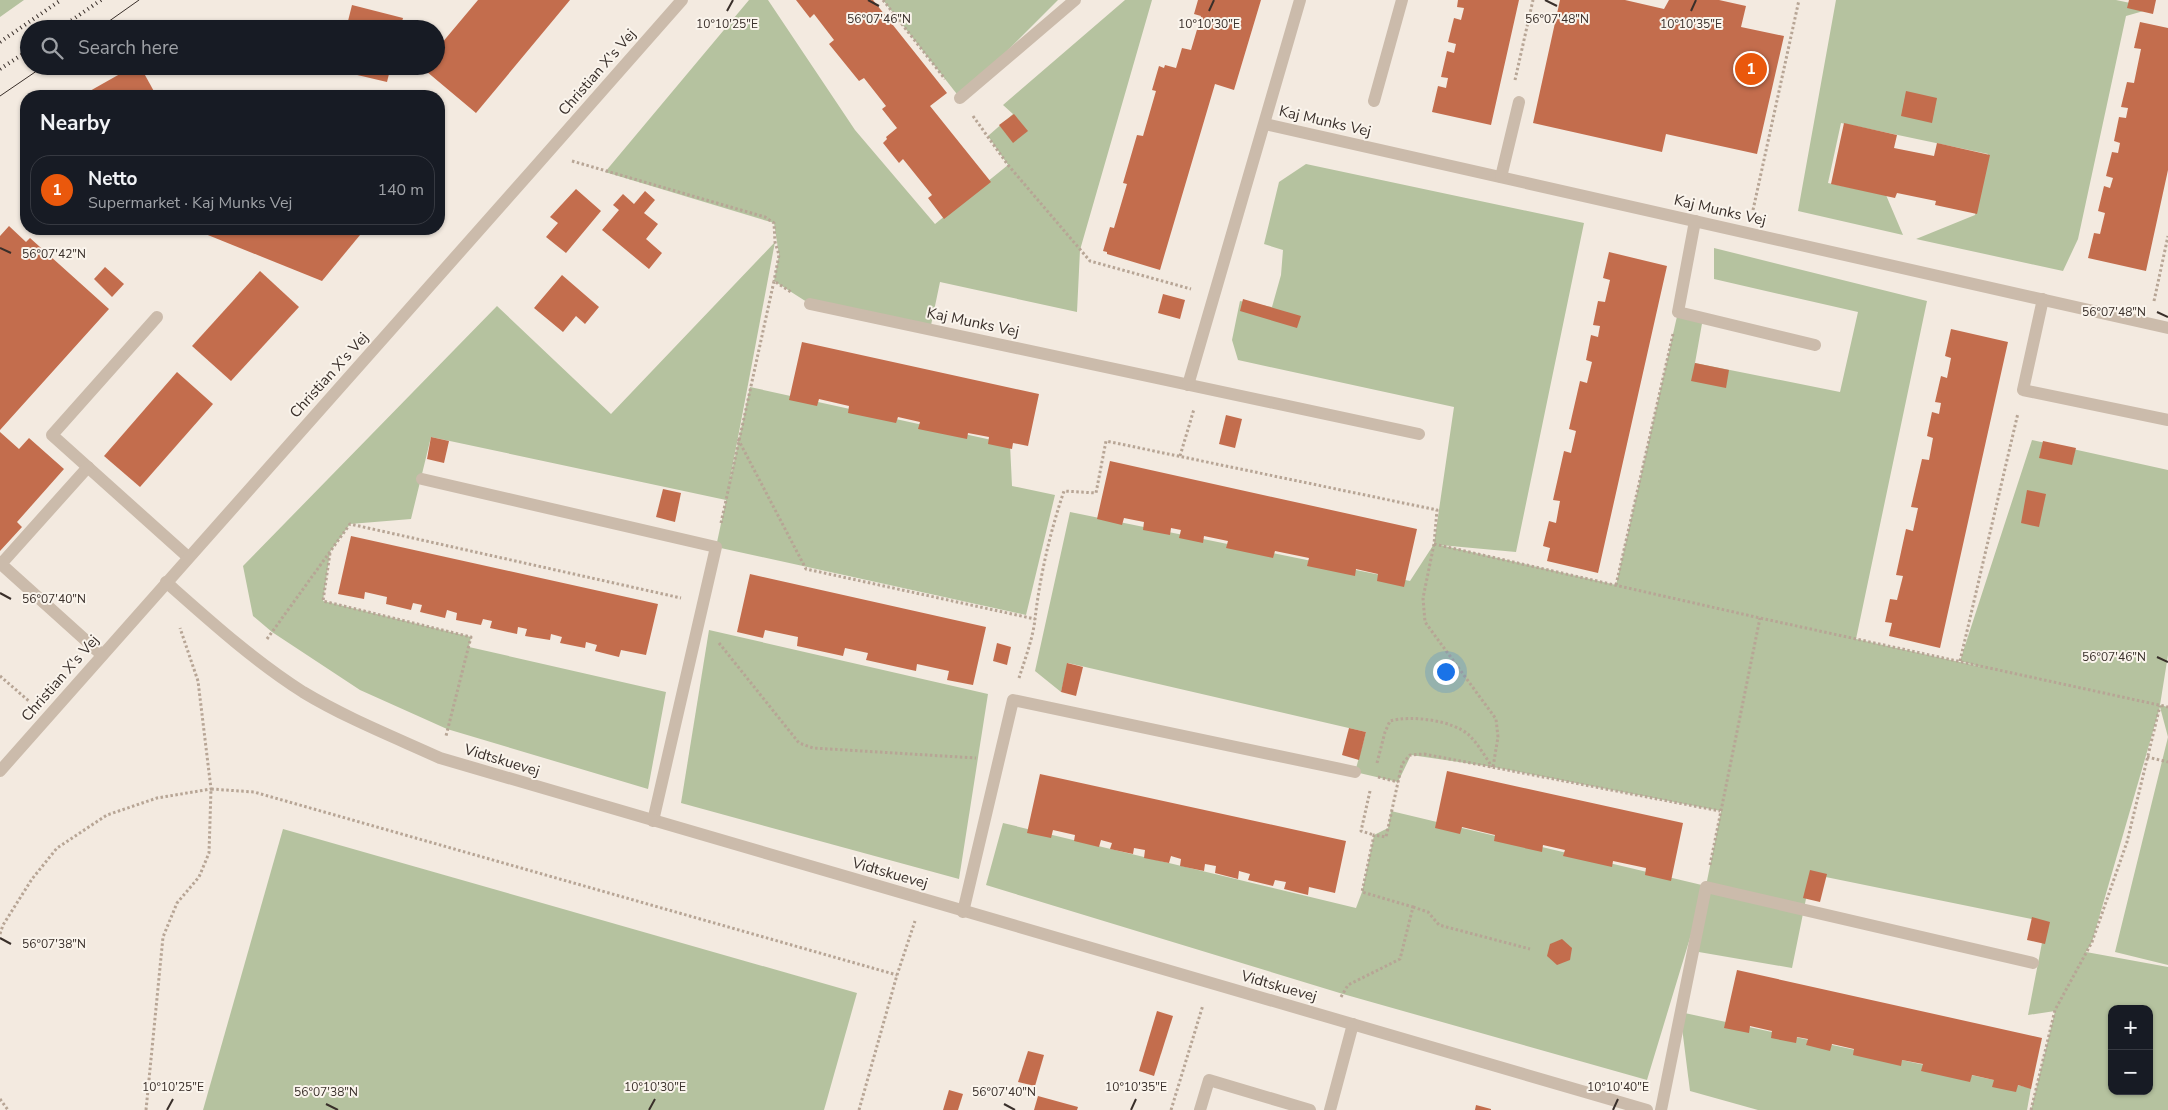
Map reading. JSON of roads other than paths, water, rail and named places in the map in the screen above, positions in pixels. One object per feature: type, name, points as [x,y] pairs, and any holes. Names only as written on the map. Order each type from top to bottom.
[{"type":"street","name":"Christian X's Vej","points":[[0,770],[682,0]]},
{"type":"street","points":[[960,98],[1075,0]]},
{"type":"street","name":"Kaj Munks Vej","points":[[1194,386],[1213,295],[1265,124],[1300,0]]},
{"type":"street","points":[[1374,102],[1402,0]]},
{"type":"street","points":[[1501,177],[1519,102]]},
{"type":"street","name":"Kaj Munks Vej","points":[[1265,124],[2168,328]]},
{"type":"street","points":[[1695,221],[1678,312],[1815,345]]},
{"type":"street","points":[[2043,300],[2024,390],[2168,420]]},
{"type":"street","name":"Kaj Munks Vej","points":[[810,304],[1419,434]]},
{"type":"street","points":[[157,318],[52,435],[188,557]]},
{"type":"street","points":[[88,467],[1,564],[102,655]]},
{"type":"street","points":[[422,479],[716,547],[653,821]]},
{"type":"street","name":"Vidtskuevej","points":[[166,582],[253,658],[304,692],[363,724],[440,758],[1647,1110]]},
{"type":"street","points":[[963,912],[1013,700],[1355,772]]},
{"type":"street","points":[[1661,1110],[1706,887],[2033,963]]},
{"type":"street","points":[[1330,1110],[1353,1024]]},
{"type":"street","points":[[1200,1110],[1209,1080],[1310,1110]]},
{"type":"tram line","points":[[111,20],[139,0]]},
{"type":"tram line","points":[[0,96],[31,75]]},
{"type":"railway","points":[[32,20],[61,0]]},
{"type":"railway","points":[[72,20],[101,0]]},
{"type":"railway","points":[[0,42],[20,28]]},
{"type":"railway","points":[[0,69],[20,56]]},
{"type":"place","name":"Netto","points":[[1751,69]]}]
